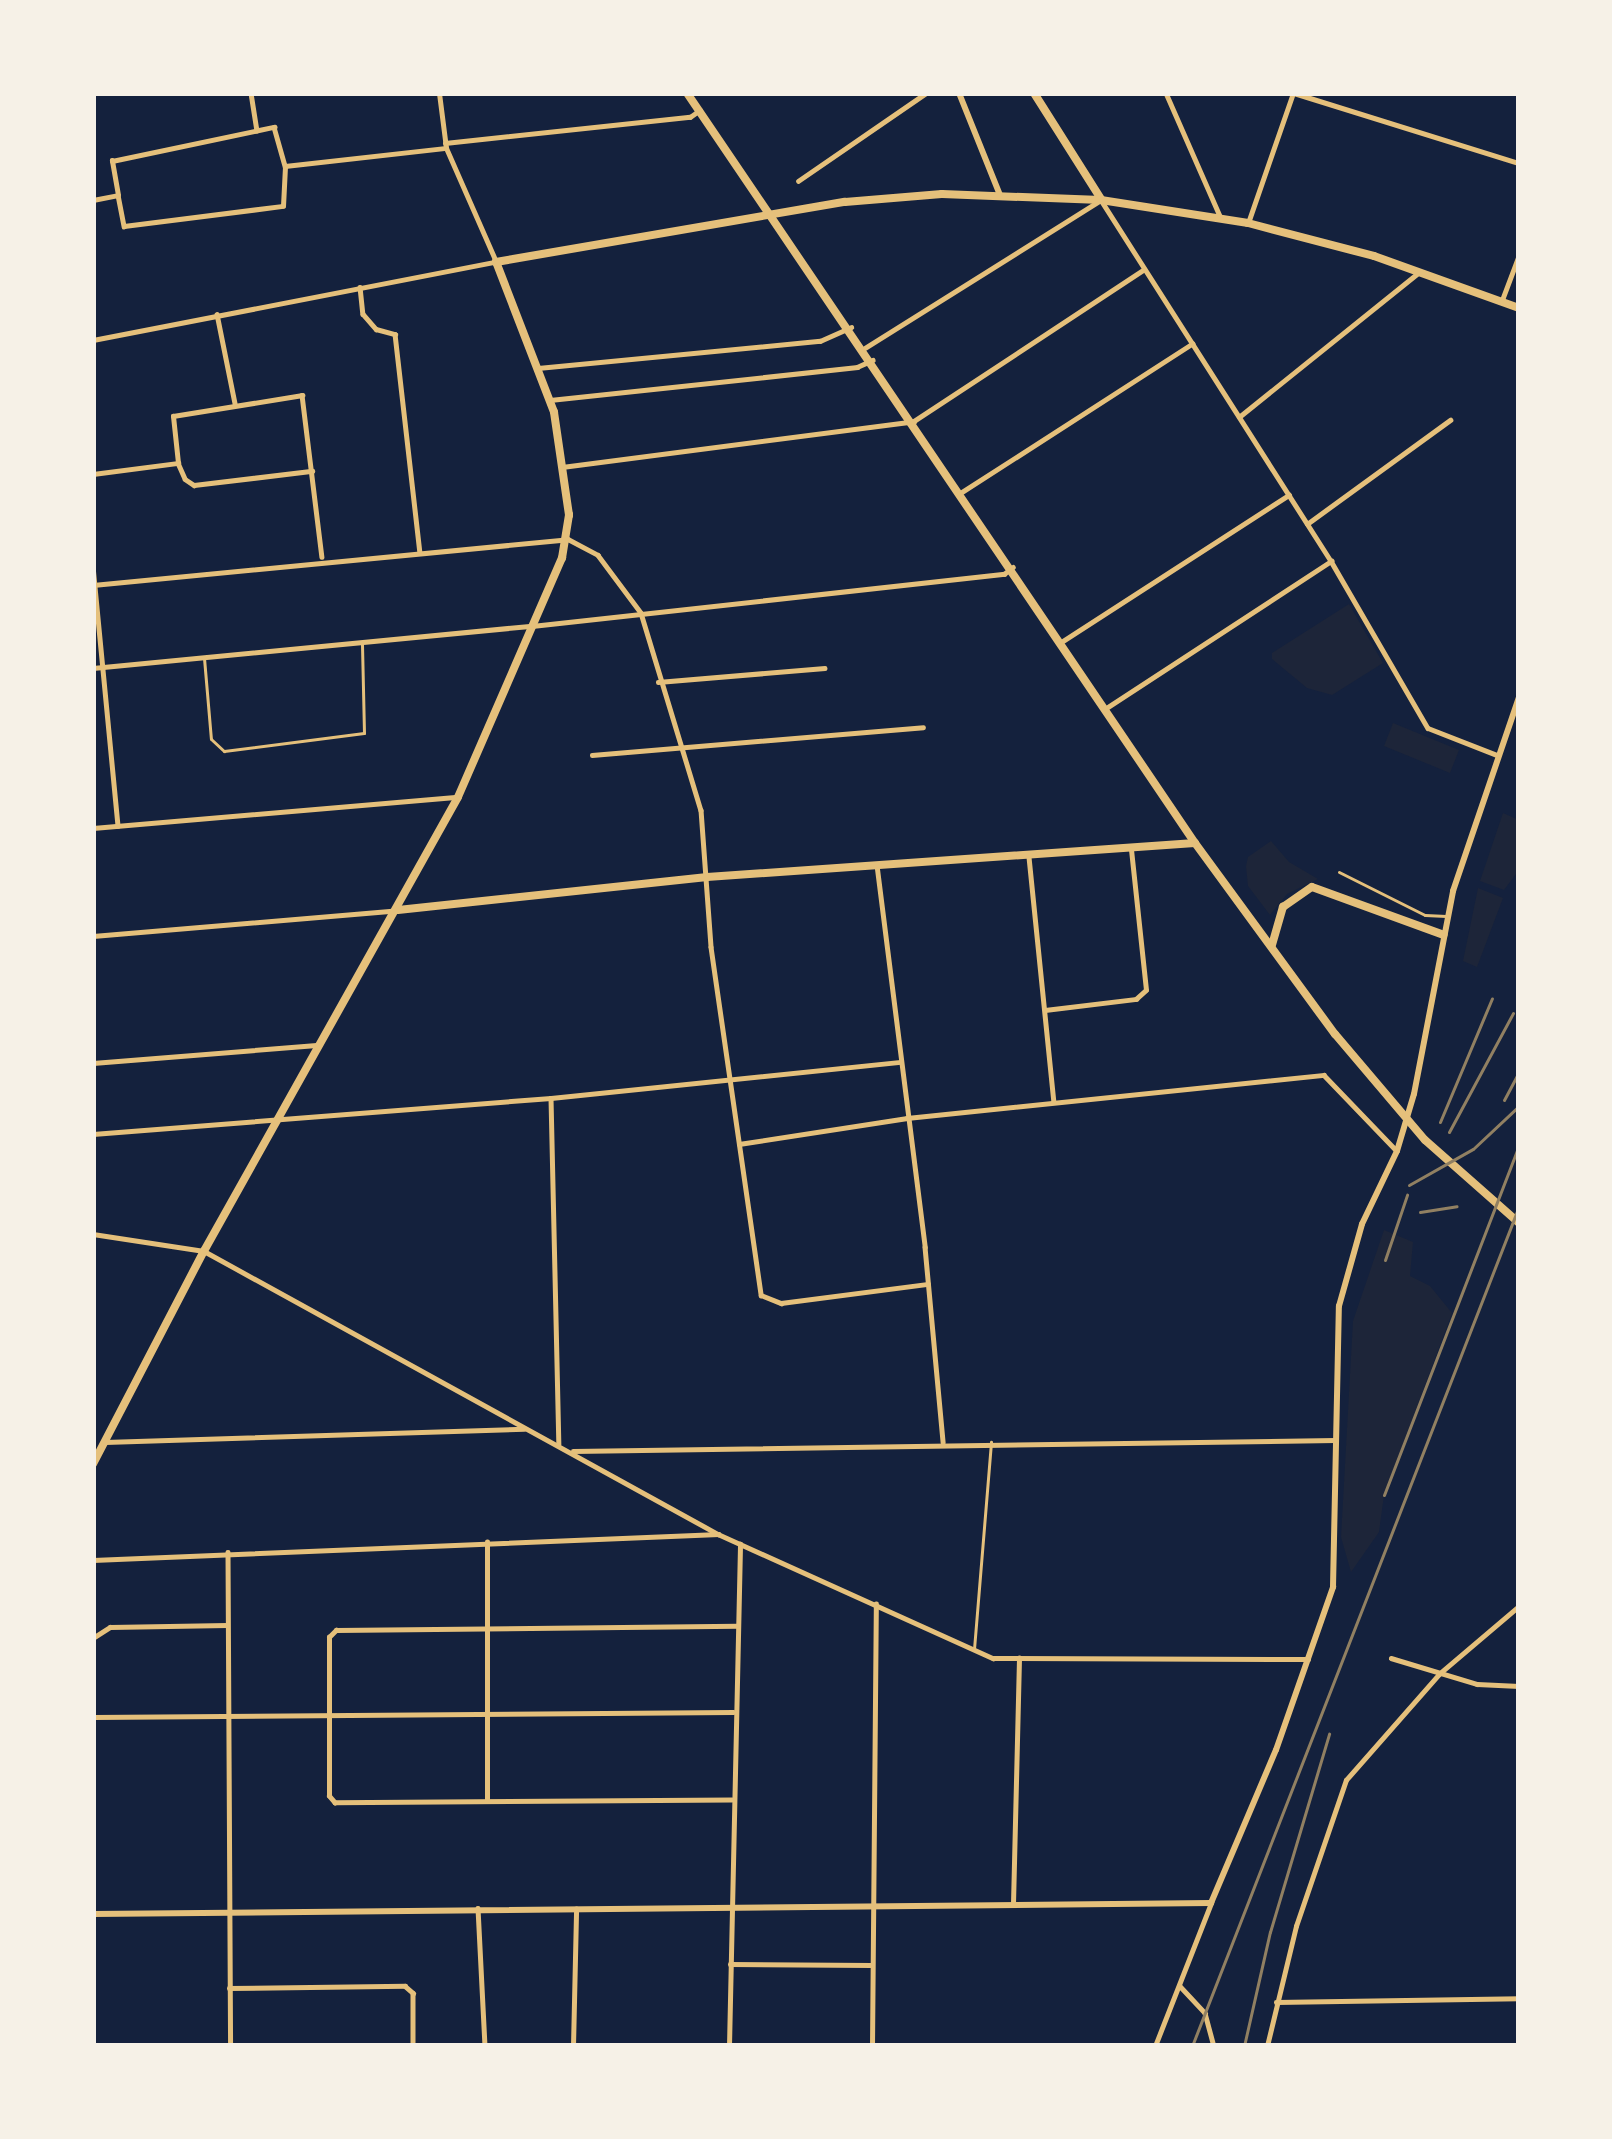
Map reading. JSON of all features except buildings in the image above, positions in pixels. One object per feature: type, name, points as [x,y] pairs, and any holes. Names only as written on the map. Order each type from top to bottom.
[{"type":"main road","points":[[687,93],[851,327],[1195,843],[1376,1086],[1439,1154],[1519,1223]]},
{"type":"main road","points":[[1034,93],[1102,200]]},
{"type":"main road","points":[[93,1464],[204,1251],[458,796],[568,539],[550,400],[496,262],[773,213],[942,194],[1102,200],[1248,223],[1420,272],[1519,308]]},
{"type":"main road","points":[[396,910],[707,877],[1195,843]]},
{"type":"main road","points":[[1274,948],[1283,907],[1312,887],[1444,935]]},
{"type":"street","points":[[251,93],[256,131]]},
{"type":"street","points":[[93,340],[496,262],[445,146],[439,93]]},
{"type":"street","points":[[798,181],[926,93]]},
{"type":"street","points":[[959,93],[1000,196]]},
{"type":"street","points":[[1166,93],[1220,216]]},
{"type":"street","points":[[1248,223],[1293,93],[1519,163]]},
{"type":"street","points":[[285,166],[690,116],[700,110]]},
{"type":"street","points":[[274,127],[285,166],[283,206],[124,226],[112,161],[274,127]]},
{"type":"street","points":[[93,200],[118,195]]},
{"type":"street","points":[[865,348],[1102,200],[1331,561],[1427,728],[1497,755]]},
{"type":"street","points":[[1502,302],[1519,255]]},
{"type":"street","points":[[562,467],[914,421],[1144,269]]},
{"type":"street","points":[[1240,418],[1420,272]]},
{"type":"street","points":[[359,285],[364,314],[376,329],[395,334],[420,554]]},
{"type":"street","points":[[217,314],[235,403]]},
{"type":"street","points":[[538,368],[820,341],[851,327]]},
{"type":"street","points":[[962,492],[1192,344]]},
{"type":"street","points":[[550,400],[857,367],[872,360]]},
{"type":"street","points":[[312,471],[194,484],[185,479],[178,463],[173,416],[302,395],[312,471],[322,559]]},
{"type":"street","points":[[1306,524],[1450,419]]},
{"type":"street","points":[[93,474],[178,463]]},
{"type":"street","points":[[1063,641],[1288,495]]},
{"type":"street","points":[[94,585],[322,559],[568,539],[598,555],[640,614],[700,810],[729,1077],[761,1295],[781,1303],[928,1284]]},
{"type":"street","points":[[1108,707],[1331,561]]},
{"type":"street","points":[[93,566],[118,826]]},
{"type":"street","points":[[93,668],[532,626],[1004,574],[1013,567]]},
{"type":"street","points":[[658,682],[824,668]]},
{"type":"street","points":[[1155,2046],[1333,1587],[1340,1306],[1362,1224],[1396,1151],[1414,1094],[1448,915],[1519,697]]},
{"type":"street","points":[[592,755],[923,727]]},
{"type":"street","points":[[93,828],[458,796]]},
{"type":"street","points":[[1045,1010],[1136,998],[1146,990],[1131,850]]},
{"type":"street","points":[[1029,856],[1054,1102]]},
{"type":"street","points":[[877,865],[943,1442]]},
{"type":"street","points":[[93,936],[396,910]]},
{"type":"street","points":[[93,1063],[319,1045]]},
{"type":"street","points":[[93,1134],[551,1098],[901,1062]]},
{"type":"street","points":[[739,1144],[907,1118],[1324,1076],[1396,1151]]},
{"type":"street","points":[[551,1098],[559,1444]]},
{"type":"street","points":[[93,1234],[204,1251],[718,1534],[974,1651],[1019,1658],[1308,1659]]},
{"type":"street","points":[[105,1442],[530,1429]]},
{"type":"street","points":[[572,1451],[943,1442],[1335,1440]]},
{"type":"street","points":[[93,1560],[718,1534]]},
{"type":"street","points":[[487,1800],[488,1542]]},
{"type":"street","points":[[729,2046],[728,1908],[740,1544]]},
{"type":"street","points":[[228,1552],[231,2046]]},
{"type":"street","points":[[872,2046],[876,1604]]},
{"type":"street","points":[[1268,2046],[1276,2002],[1346,1780],[1439,1674],[1519,1606]]},
{"type":"street","points":[[93,1638],[110,1627],[226,1625]]},
{"type":"street","points":[[732,1801],[334,1803],[329,1796],[331,1632],[737,1626]]},
{"type":"street","points":[[1012,1904],[1019,1658]]},
{"type":"street","points":[[1390,1658],[1439,1674],[1519,1686]]},
{"type":"street","points":[[93,1717],[733,1712]]},
{"type":"street","points":[[93,1914],[1211,1904]]},
{"type":"street","points":[[478,1908],[485,2046]]},
{"type":"street","points":[[573,2046],[576,1909]]},
{"type":"street","points":[[730,1964],[872,1965]]},
{"type":"street","points":[[230,1988],[404,1986],[413,1993],[412,2046]]},
{"type":"street","points":[[1180,1986],[1205,2013],[1214,2046]]},
{"type":"street","points":[[1276,2002],[1519,1998]]},
{"type":"lane","points":[[204,657],[211,739],[224,751],[364,733],[362,642]]},
{"type":"lane","points":[[1339,872],[1425,915],[1448,915]]},
{"type":"lane","points":[[974,1651],[991,1442]]},
{"type":"shaded area","points":[[1349,604],[1383,663],[1332,695],[1307,688],[1272,659],[1272,653]]},
{"type":"shaded area","points":[[1393,723],[1459,750],[1450,773],[1384,746]]},
{"type":"shaded area","points":[[1503,813],[1519,820],[1519,870],[1504,890],[1480,881]]},
{"type":"shaded area","points":[[1271,841],[1289,862],[1318,879],[1287,894],[1270,915],[1248,886],[1246,866],[1248,857]]},
{"type":"shaded area","points":[[1478,888],[1503,898],[1477,967],[1463,961]]},
{"type":"shaded area","points":[[1384,1230],[1413,1242],[1410,1276],[1430,1286],[1452,1313],[1384,1495],[1379,1532],[1351,1572],[1341,1537],[1353,1321]]},
{"type":"railway","points":[[1440,1122],[1492,998]]},
{"type":"railway","points":[[1449,1132],[1513,1013]]},
{"type":"railway","points":[[1504,1100],[1519,1072]]},
{"type":"railway","points":[[1409,1185],[1473,1149],[1519,1106]]},
{"type":"railway","points":[[1384,1495],[1519,1146]]},
{"type":"railway","points":[[1385,1260],[1407,1195]]},
{"type":"railway","points":[[1420,1212],[1457,1206]]},
{"type":"railway","points":[[1192,2046],[1519,1206]]},
{"type":"railway","points":[[1244,2046],[1270,1932],[1329,1734]]}]
